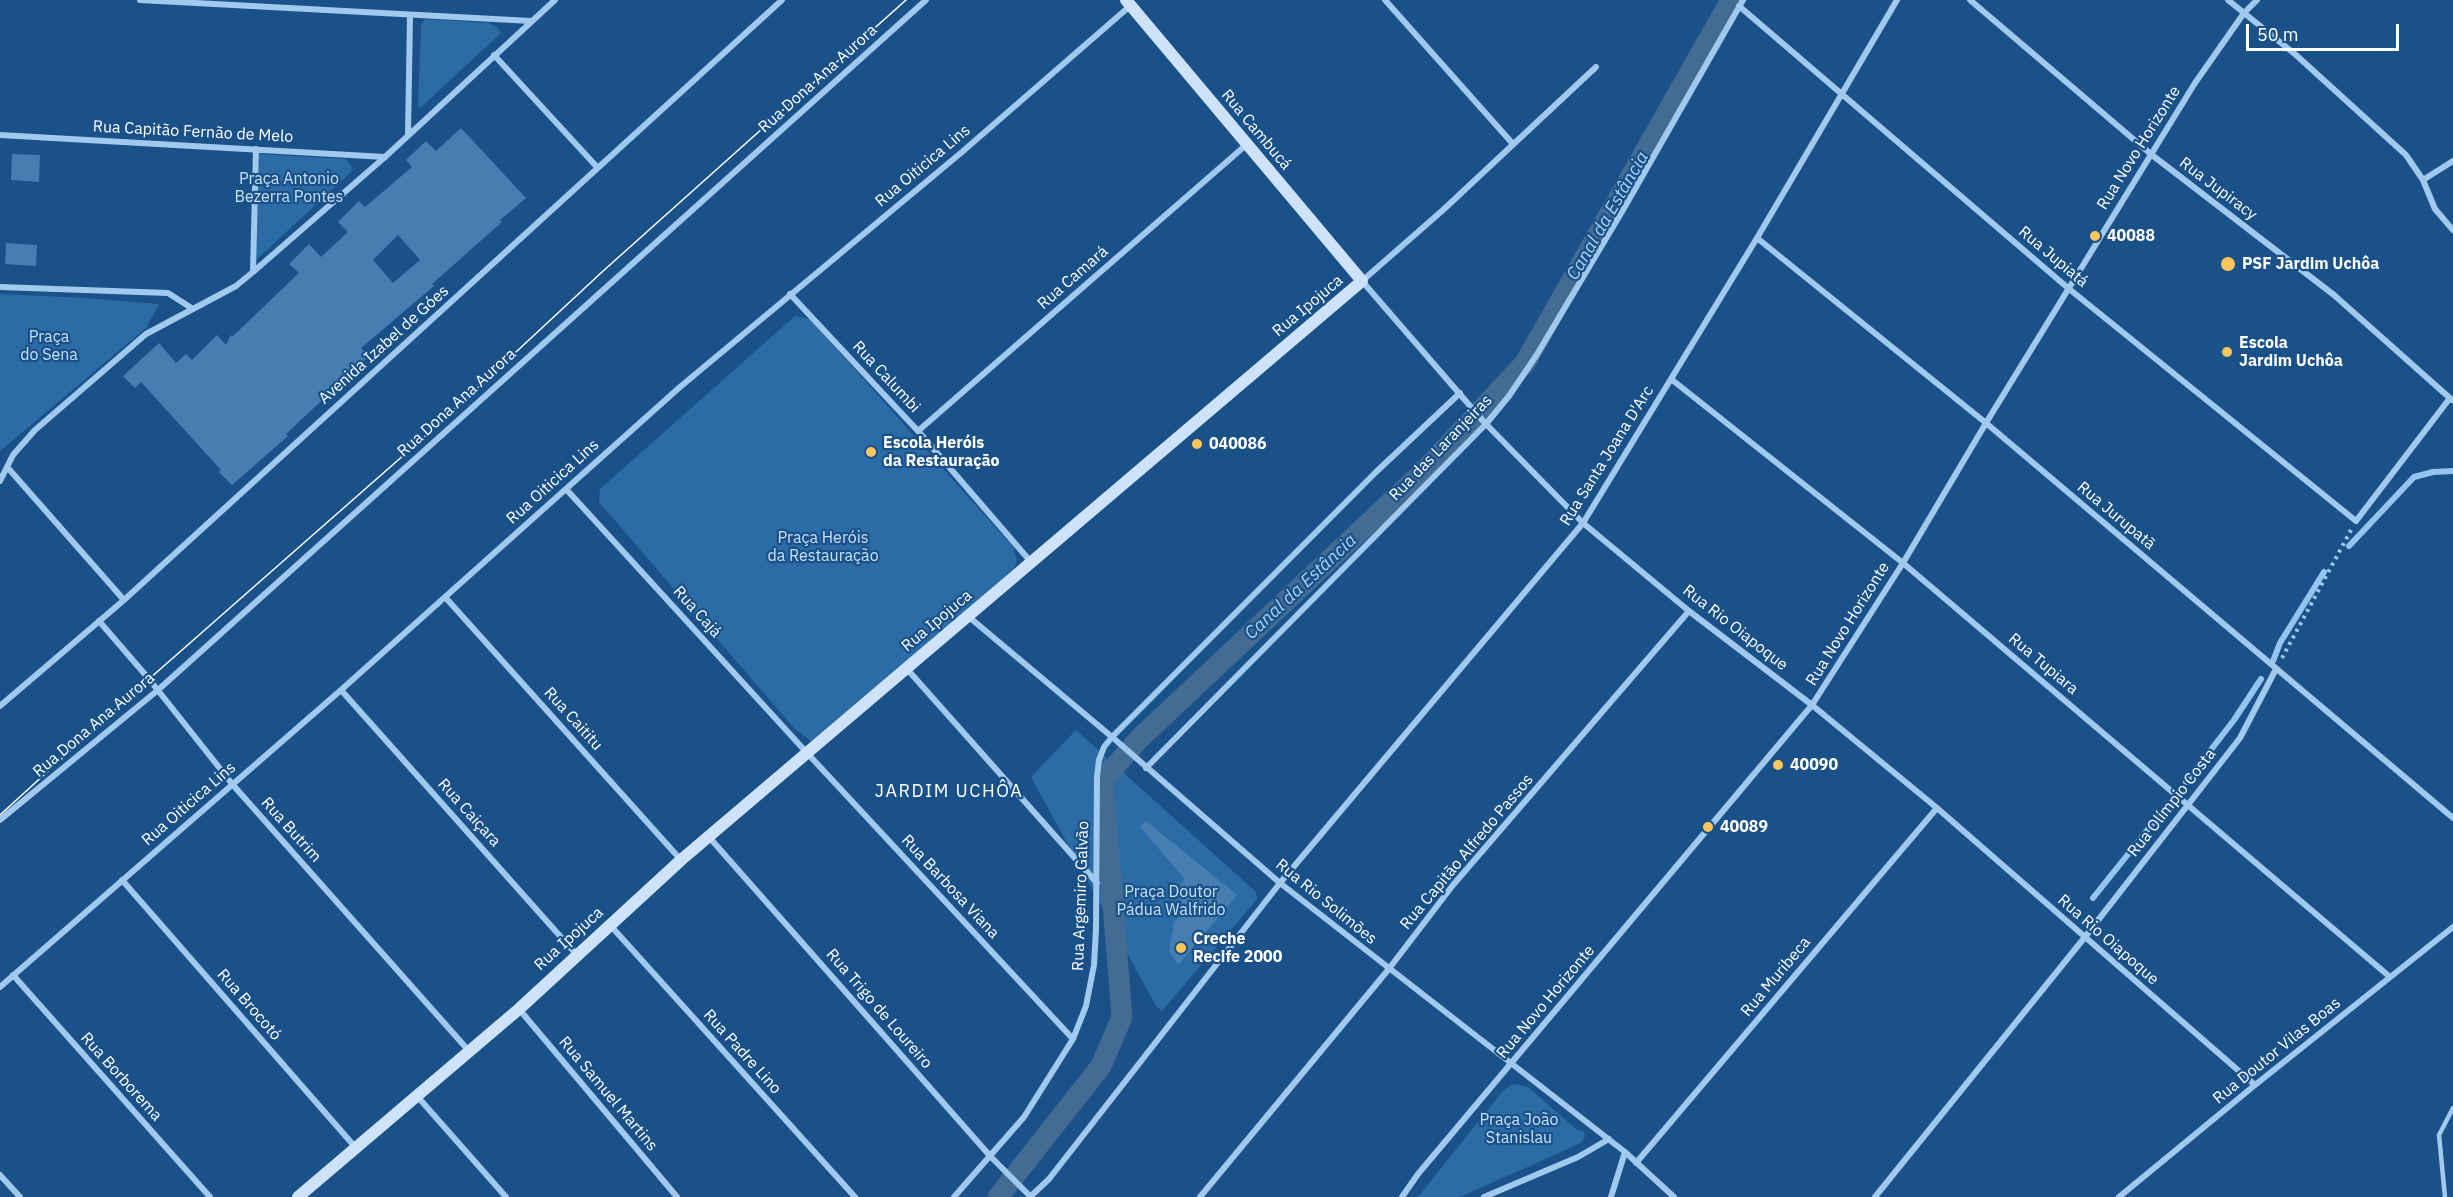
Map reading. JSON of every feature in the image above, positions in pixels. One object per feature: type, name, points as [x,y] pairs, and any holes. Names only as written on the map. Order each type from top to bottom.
[{"type":"main road","name":"Rua Cambucá","points":[[1128,3],[1362,281]]},
{"type":"main road","name":"Rua Ipojuca","points":[[298,1197],[519,1009],[576,954],[681,860],[1362,281]]},
{"type":"street","points":[[140,0],[531,21]]},
{"type":"street","points":[[0,482],[13,455],[35,430],[146,334],[236,286],[253,272],[385,157],[555,0]]},
{"type":"street","name":"Avenida Izabel de Góes","points":[[0,706],[124,600],[782,0]]},
{"type":"street","name":"Rua Dona Ana Aurora","points":[[0,820],[158,690],[926,0]]},
{"type":"street","points":[[1385,0],[1513,144]]},
{"type":"street","name":"Rua Santa Joana D'Arc","points":[[1280,883],[1583,523],[1757,238],[1897,0]]},
{"type":"street","name":"Rua Jupiracy","points":[[1970,0],[2152,155],[2318,282],[2451,399]]},
{"type":"street","points":[[2228,0],[2296,54],[2406,155],[2423,180],[2434,209],[2453,230]]},
{"type":"street","name":"Rua Novo Horizonte","points":[[1402,1197],[1418,1174],[1812,705],[1903,563],[2068,288],[2195,83],[2244,13],[2257,0]]},
{"type":"street","name":"Rua Oiticica Lins","points":[[0,987],[341,690],[680,387],[962,152],[1128,3]]},
{"type":"street","name":"Rua Jupiatá","points":[[1741,3],[1841,93],[2068,288],[2356,521]]},
{"type":"street","name":"Rua das Laranjeiras","points":[[1146,768],[1485,423],[1536,356],[1623,210],[1741,3]]},
{"type":"street","points":[[408,135],[410,15]]},
{"type":"street","points":[[494,55],[597,167]]},
{"type":"street","name":"Rua Ipojuca","points":[[1362,281],[1443,210],[1596,67]]},
{"type":"street","name":"Rua Capitão Fernão de Melo","points":[[0,135],[385,157]]},
{"type":"street","name":"Rua Camará","points":[[918,431],[1246,145]]},
{"type":"street","points":[[253,272],[256,149]]},
{"type":"street","points":[[2423,180],[2453,161]]},
{"type":"street","name":"Rua Jurupatã","points":[[1757,238],[1986,423],[2453,818]]},
{"type":"street","name":"Rua Rio Oiapoque","points":[[1362,281],[1485,423],[1583,523],[1689,611],[1812,705],[1937,808],[2254,1085]]},
{"type":"street","points":[[0,286],[168,293],[193,309]]},
{"type":"street","name":"Rua Calumbi","points":[[790,294],[918,431],[1031,562]]},
{"type":"street","name":"Rua Tupiara","points":[[1671,379],[1903,563],[2390,977]]},
{"type":"street","name":"Rua das Laranjeiras","points":[[1112,736],[1376,472],[1462,396]]},
{"type":"street","points":[[2356,521],[2451,399]]},
{"type":"street","points":[[8,468],[124,600]]},
{"type":"street","name":"Rua Cajá","points":[[566,489],[808,754]]},
{"type":"street","name":"Rua Caititu","points":[[445,597],[681,860]]},
{"type":"street","name":"Rua Capitão Alfredo Passos","points":[[1200,1197],[1388,970],[1453,885],[1689,611]]},
{"type":"street","name":"Rua Rio Solimões","points":[[969,617],[1112,736],[1280,883],[1388,970],[1609,1139],[1674,1197]]},
{"type":"street","name":"Rua Butrim","points":[[99,621],[158,690],[232,785],[469,1051]]},
{"type":"street","points":[[906,668],[1097,884]]},
{"type":"street","name":"Rua Olímpio Costa","points":[[1875,1197],[2085,937],[2240,738],[2276,669]]},
{"type":"street","name":"Rua Caiçara","points":[[341,690],[576,954]]},
{"type":"street","name":"Rua Argemiro Galvão","points":[[954,1197],[993,1159],[1024,1117],[1073,1039],[1086,1006],[1094,965],[1097,777],[1099,760],[1112,736]]},
{"type":"street","name":"Rua Barbosa Viana","points":[[808,754],[1073,1039]]},
{"type":"street","name":"Rua Muribeca","points":[[1636,1163],[1937,808]]},
{"type":"street","name":"Rua Trigo de Loureiro","points":[[709,837],[993,1159],[1029,1196]]},
{"type":"street","name":"Rua Brocotó","points":[[122,880],[356,1148]]},
{"type":"street","points":[[1029,1196],[1049,1179],[1280,883]]},
{"type":"street","name":"Rua Padre Lino","points":[[609,925],[855,1197]]},
{"type":"street","name":"Rua Doutor Vilas Boas","points":[[2119,1197],[2254,1085],[2453,927]]},
{"type":"street","name":"Rua Borborema","points":[[13,975],[210,1197]]},
{"type":"street","name":"Rua Samuel Martins","points":[[519,1009],[677,1197]]},
{"type":"street","points":[[417,1096],[506,1197]]},
{"type":"street","points":[[1484,1197],[1578,1157],[1609,1139]]},
{"type":"street","points":[[1611,1197],[1625,1152]]},
{"type":"street","points":[[0,1175],[20,1197]]},
{"type":"lane","points":[[2445,1197],[2439,1135],[2453,1108]]},
{"type":"path","points":[[2276,669],[2356,521]]},
{"type":"green space","points":[[425,19],[489,23],[498,28],[501,33],[420,108],[418,104],[421,26]]},
{"type":"green space","name":"Praça Antonio Bezerra Pontes","points":[[259,154],[346,159],[352,167],[351,172],[256,260]]},
{"type":"green space","name":"Praça do Sena","points":[[0,294],[159,304],[146,328],[0,451]]},
{"type":"green space","name":"Praça Heróis da Restauração","points":[[795,316],[810,319],[1013,547],[1017,560],[1014,568],[966,611],[825,734],[811,741],[795,729],[599,502],[600,489]]},
{"type":"green space","name":"Praça Doutor Pádua Walfrido","points":[[1076,730],[1256,892],[1257,899],[1162,1011],[1156,1006],[1031,777]]},
{"type":"green space","name":"Praça João Stanislau","points":[[1518,1084],[1529,1088],[1576,1129],[1584,1132],[1585,1137],[1581,1143],[1460,1197],[1418,1197],[1502,1092],[1511,1085]]},
{"type":"building","points":[[461,128],[526,198],[432,284],[434,286],[361,348],[369,356],[286,434],[288,436],[232,485],[141,382],[135,388],[123,376],[159,343],[176,363],[186,354],[192,360],[217,335],[226,345],[231,335],[233,336],[299,273],[289,264],[309,244],[321,257],[348,232],[338,222],[359,201],[365,207],[412,167],[406,160],[426,141],[436,151]],"holes":[[[398,235],[420,260],[393,283],[373,260]]]},
{"type":"building","points":[[12,154],[40,155],[39,182],[11,180]]},
{"type":"building","points":[[6,243],[37,245],[36,266],[5,264]]},
{"type":"building","points":[[1146,821],[1237,895],[1178,965],[1169,951],[1174,922],[1185,911],[1177,890],[1185,879],[1140,827]]},
{"type":"waterway","name":"Canal da Estância","points":[[998,1197],[1101,1066],[1122,1017],[1103,780],[1139,739],[1424,471],[1525,363],[1731,0]]},
{"type":"waterway","points":[[2349,546],[2414,477],[2433,472],[2453,471]]},
{"type":"waterway","points":[[2273,661],[2280,643],[2324,572]]},
{"type":"waterway","points":[[2186,782],[2234,720],[2261,679]]},
{"type":"waterway","points":[[2093,898],[2165,808]]},
{"type":"tram line","points":[[0,815],[149,679],[430,432],[602,272],[906,0]]},
{"type":"place","name":"40088","points":[[2095,236]]},
{"type":"place","name":"PSF Jardim Uchôa","points":[[2228,264]]},
{"type":"place","name":"Escola Jardim Uchôa","points":[[2227,352]]},
{"type":"place","name":"040086","points":[[1197,444]]},
{"type":"place","name":"Escola Heróis da Restauração","points":[[871,452]]},
{"type":"place","name":"40090","points":[[1778,765]]},
{"type":"place","name":"40089","points":[[1708,827]]},
{"type":"place","name":"Creche Recife 2000","points":[[1181,948]]},
{"type":"district","name":"JARDIM UCHÔA","points":[[949,792]]}]
